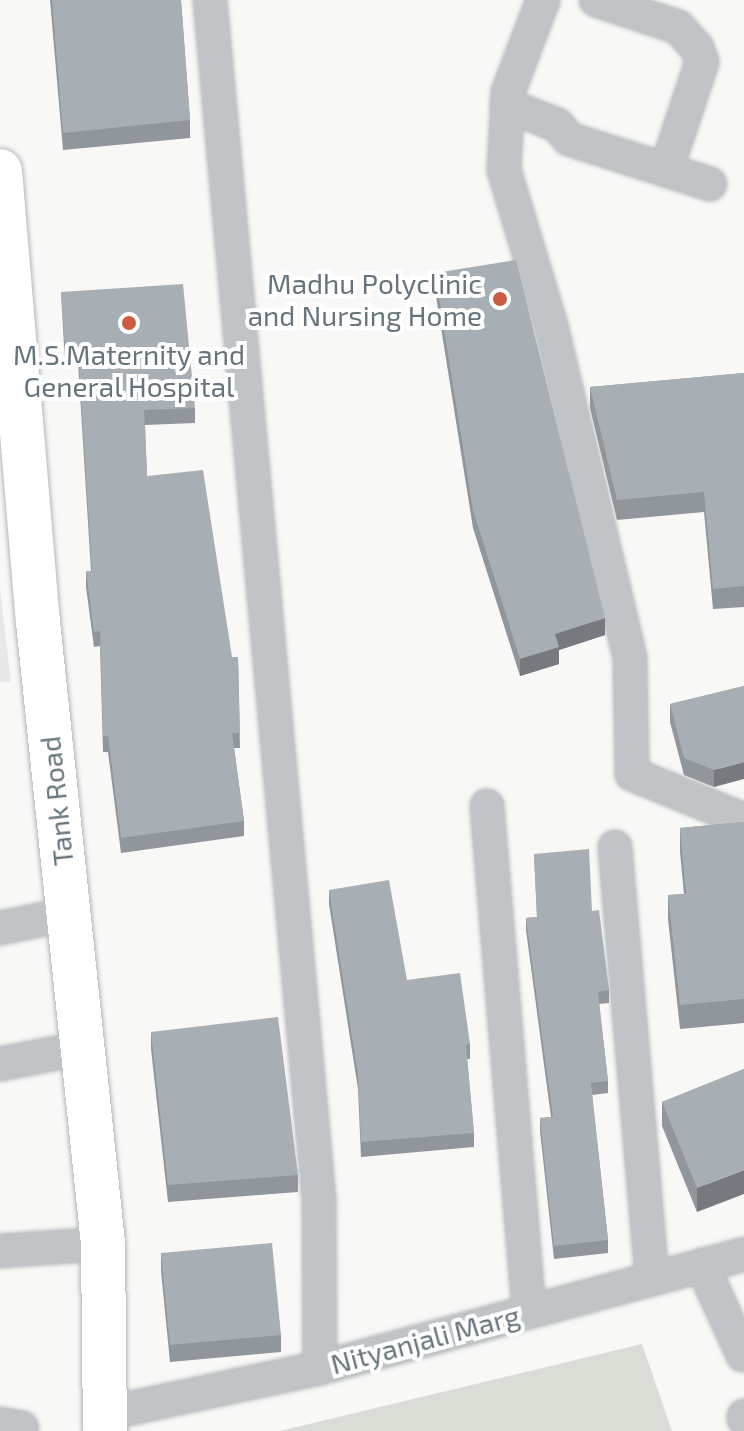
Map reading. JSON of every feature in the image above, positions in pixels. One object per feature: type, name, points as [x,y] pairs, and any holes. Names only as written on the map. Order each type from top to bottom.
[{"type":"street","points":[[210,0],[319,1201],[320,1368]]},
{"type":"street","points":[[543,0],[507,105],[504,170],[551,326],[630,657],[632,774],[744,820]]},
{"type":"street","points":[[596,0],[678,27],[697,48],[702,62],[666,170]]},
{"type":"street","points":[[507,105],[557,125],[569,139],[710,184]]},
{"type":"street","name":"Tank Road","points":[[0,171],[68,914],[103,1244],[104,1423]]},
{"type":"street","points":[[487,806],[529,1311]]},
{"type":"street","points":[[615,847],[652,1278]]},
{"type":"street","points":[[0,928],[68,914]]},
{"type":"street","points":[[0,1064],[82,1048]]},
{"type":"street","points":[[0,1251],[103,1244]]},
{"type":"street","name":"Nityanjali Marg","points":[[104,1423],[744,1254]]},
{"type":"street","points":[[702,1265],[743,1355]]},
{"type":"shaded area","points":[[0,588],[11,682],[0,682]]},
{"type":"shaded area","points":[[642,1344],[672,1431],[280,1431]]},
{"type":"building","points":[[52,0],[181,0],[190,120],[63,133]]},
{"type":"building","points":[[516,260],[605,618],[555,634],[559,647],[520,659],[473,510],[435,273]]},
{"type":"building","points":[[183,284],[195,408],[144,410],[147,476],[203,470],[232,657],[238,657],[240,733],[232,733],[244,821],[121,838],[108,736],[103,736],[100,631],[94,632],[86,571],[92,571],[78,347],[65,348],[61,292]]},
{"type":"building","points":[[744,373],[744,586],[713,589],[704,492],[617,500],[590,387]]},
{"type":"building","points":[[744,686],[744,762],[714,770],[684,758],[670,704]]},
{"type":"building","points":[[744,822],[744,999],[680,1005],[668,895],[686,894],[680,828]]},
{"type":"building","points":[[589,849],[592,911],[599,910],[609,990],[598,992],[608,1081],[591,1083],[608,1240],[554,1246],[540,1118],[553,1117],[526,918],[537,917],[534,854]]},
{"type":"building","points":[[389,880],[407,980],[460,973],[470,1044],[466,1045],[474,1133],[361,1142],[358,1075],[329,890]]},
{"type":"building","points":[[278,1017],[298,1175],[168,1185],[151,1032]]},
{"type":"building","points":[[744,1069],[744,1170],[697,1188],[662,1102]]},
{"type":"building","points":[[272,1243],[281,1335],[170,1345],[161,1253]]},
{"type":"place","name":"Madhu Polyclinic and Nursing Home","points":[[500,299]]},
{"type":"place","name":"M.S.Maternity and General Hospital","points":[[129,323]]}]
